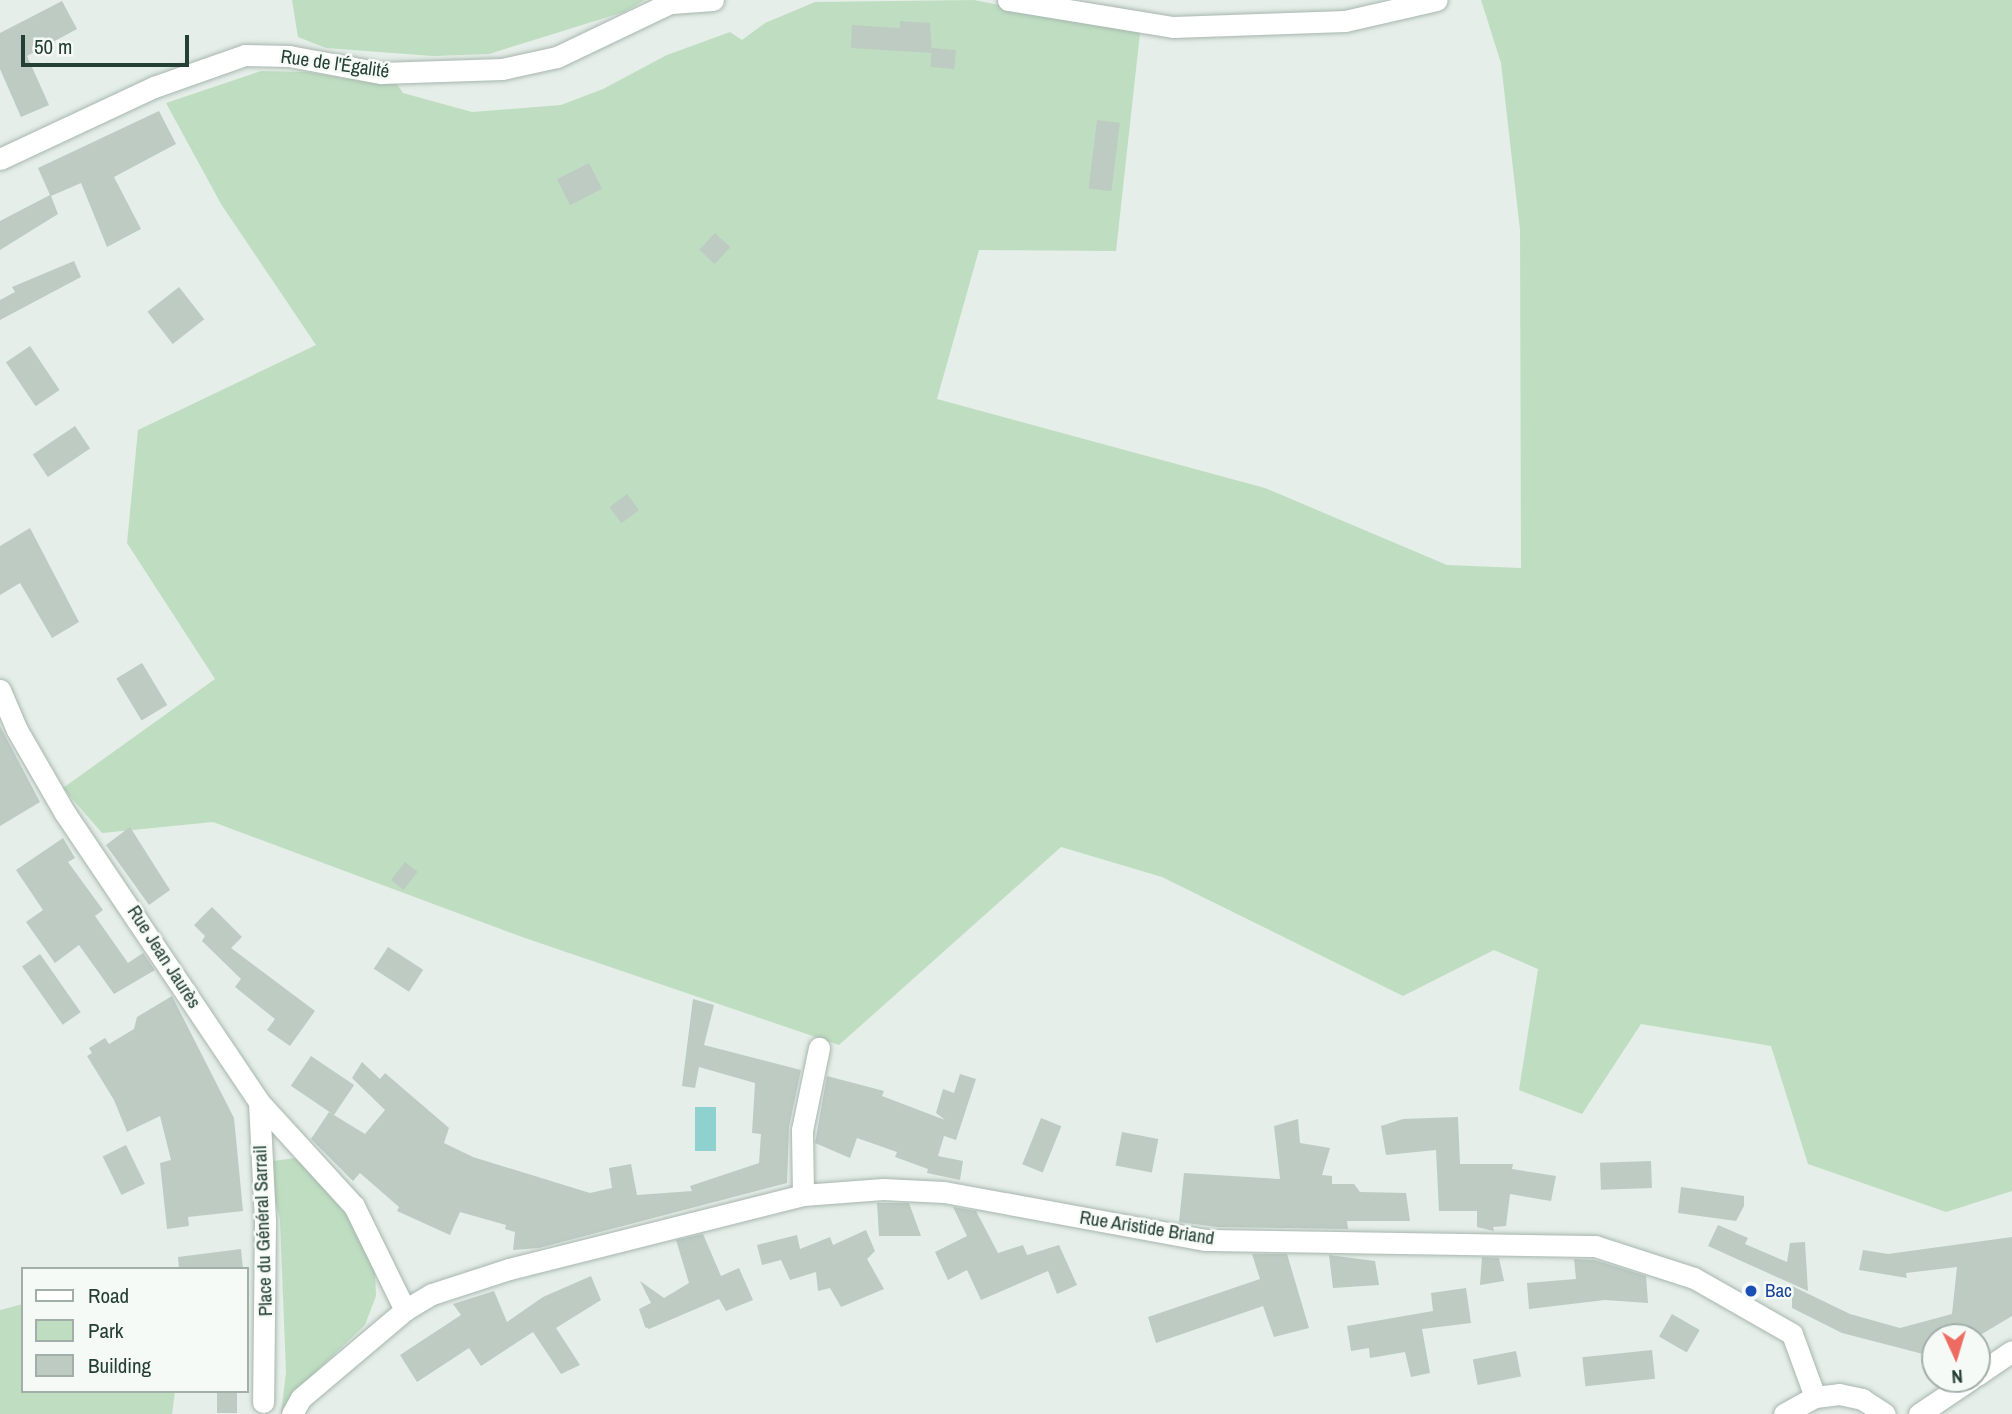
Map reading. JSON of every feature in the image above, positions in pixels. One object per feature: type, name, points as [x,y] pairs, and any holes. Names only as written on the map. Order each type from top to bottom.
[{"type":"street","points":[[674,2],[713,0]]},
{"type":"street","points":[[1008,0],[1173,27],[1345,21],[1437,0]]},
{"type":"street","name":"Rue de l'Égalité","points":[[0,159],[154,88],[245,55],[289,56],[381,73],[502,69],[557,57],[674,2]]},
{"type":"street","name":"Rue Jean Jaurès","points":[[0,690],[17,730],[65,813],[259,1102],[354,1206],[405,1310]]},
{"type":"street","points":[[803,1195],[802,1130],[819,1048]]},
{"type":"street","name":"Place du Général Sarrail","points":[[259,1102],[265,1221],[262,1402]]},
{"type":"street","name":"Rue Aristide Briand","points":[[292,1414],[301,1398],[405,1310],[432,1294],[509,1269],[803,1195],[883,1189],[944,1192],[1205,1240],[1595,1246],[1694,1278],[1792,1334],[1815,1397]]},
{"type":"street","points":[[1991,1365],[2012,1351]]},
{"type":"street","points":[[1919,1414],[1950,1393]]},
{"type":"street","points":[[1784,1414],[1815,1397],[1839,1394],[1862,1399],[1885,1414]]},
{"type":"green space","points":[[292,0],[645,0],[624,12],[489,54],[433,56],[326,48],[298,37]]},
{"type":"green space","points":[[974,0],[1140,33],[1116,251],[979,250],[937,399],[1265,488],[1447,565],[1521,568],[1520,230],[1501,63],[1481,0],[2012,0],[2012,1191],[1946,1212],[1808,1164],[1771,1046],[1641,1024],[1582,1114],[1519,1090],[1538,969],[1494,950],[1403,996],[1162,877],[1061,847],[839,1045],[525,938],[213,822],[102,833],[63,788],[215,679],[127,543],[138,430],[316,345],[221,204],[166,103],[261,71],[307,72],[372,83],[394,80],[403,93],[472,112],[561,105],[603,89],[667,55],[730,32],[742,40],[765,23],[815,2]]},
{"type":"green space","points":[[295,1158],[344,1208],[375,1270],[376,1296],[365,1325],[298,1389],[281,1414],[286,1372],[280,1220],[266,1162]]},
{"type":"green space","points":[[21,1305],[21,1393],[175,1393],[172,1414],[0,1414],[0,1310]]},
{"type":"water","points":[[695,1107],[716,1107],[716,1151],[695,1151]]},
{"type":"building","points":[[62,1],[77,29],[27,56],[49,105],[21,117],[0,69],[0,33]]},
{"type":"building","points":[[900,21],[930,23],[932,53],[851,48],[852,25],[900,28]]},
{"type":"building","points":[[932,48],[956,50],[954,69],[930,67]]},
{"type":"building","points":[[159,111],[176,144],[114,177],[141,229],[107,247],[81,183],[51,196],[58,214],[0,250],[0,221],[50,195],[38,168]]},
{"type":"building","points":[[1097,120],[1120,123],[1111,191],[1089,188]]},
{"type":"building","points":[[589,163],[602,189],[570,205],[557,179]]},
{"type":"building","points":[[715,233],[730,247],[715,264],[699,250]]},
{"type":"building","points":[[74,261],[81,277],[0,320],[0,300],[15,292],[12,287]]},
{"type":"building","points":[[179,287],[204,319],[173,344],[147,312]]},
{"type":"building","points":[[30,346],[60,390],[36,406],[6,362]]},
{"type":"building","points":[[75,426],[90,448],[48,477],[33,455]]},
{"type":"building","points":[[627,494],[639,510],[621,523],[609,507]]},
{"type":"building","points":[[30,528],[79,622],[52,638],[20,583],[0,595],[0,546]]},
{"type":"building","points":[[142,663],[167,705],[142,720],[116,678]]},
{"type":"building","points":[[0,726],[40,802],[0,826]]},
{"type":"building","points":[[130,827],[170,890],[149,905],[106,845]]},
{"type":"building","points":[[63,838],[75,858],[68,862],[103,910],[95,916],[128,963],[143,953],[155,970],[114,994],[79,945],[55,963],[26,922],[43,910],[16,870]]},
{"type":"building","points":[[405,862],[418,872],[403,890],[391,880]]},
{"type":"building","points":[[212,907],[242,937],[231,948],[315,1011],[290,1046],[267,1030],[275,1019],[235,987],[241,979],[202,941],[205,936],[194,925]]},
{"type":"building","points":[[388,947],[423,970],[409,992],[374,969]]},
{"type":"building","points":[[40,954],[81,1012],[63,1025],[22,967]]},
{"type":"building","points":[[172,996],[234,1118],[243,1211],[188,1217],[189,1226],[167,1229],[160,1163],[171,1160],[160,1116],[127,1132],[114,1100],[87,1056],[92,1053],[89,1048],[105,1038],[109,1044],[134,1029],[137,1017]]},
{"type":"building","points":[[693,999],[714,1005],[704,1045],[801,1070],[789,1127],[787,1183],[539,1248],[513,1250],[515,1232],[505,1229],[506,1225],[460,1212],[450,1235],[397,1211],[399,1207],[360,1173],[353,1181],[311,1139],[329,1112],[365,1134],[385,1110],[352,1078],[362,1062],[380,1079],[385,1073],[449,1128],[444,1143],[473,1157],[590,1193],[612,1188],[609,1168],[631,1164],[637,1195],[692,1191],[690,1186],[759,1163],[761,1134],[752,1133],[755,1083],[699,1067],[695,1088],[682,1086]]},
{"type":"building","points":[[311,1056],[354,1085],[334,1115],[291,1086]]},
{"type":"building","points":[[960,1074],[976,1079],[956,1140],[944,1136],[938,1156],[963,1161],[960,1180],[927,1173],[928,1169],[895,1157],[897,1152],[857,1138],[850,1158],[815,1143],[827,1076],[884,1091],[882,1096],[945,1120],[936,1113],[943,1089],[954,1093]]},
{"type":"building","points":[[1458,1117],[1460,1164],[1513,1164],[1512,1169],[1556,1176],[1551,1201],[1510,1194],[1506,1226],[1493,1227],[1494,1231],[1477,1227],[1477,1211],[1439,1211],[1436,1150],[1386,1155],[1381,1126],[1403,1119]]},
{"type":"building","points":[[1041,1118],[1061,1126],[1043,1173],[1022,1164]]},
{"type":"building","points":[[1298,1119],[1300,1143],[1330,1148],[1322,1175],[1332,1176],[1332,1184],[1354,1184],[1360,1192],[1406,1193],[1410,1221],[1347,1221],[1348,1229],[1217,1227],[1179,1222],[1184,1173],[1280,1179],[1274,1126]]},
{"type":"building","points":[[1122,1132],[1158,1139],[1152,1172],[1116,1165]]},
{"type":"building","points":[[126,1145],[145,1184],[121,1195],[103,1156]]},
{"type":"building","points":[[1651,1161],[1652,1188],[1601,1190],[1600,1163]]},
{"type":"building","points":[[1681,1187],[1744,1196],[1744,1206],[1736,1221],[1678,1213]]},
{"type":"building","points":[[877,1203],[909,1203],[921,1236],[879,1236]]},
{"type":"building","points":[[953,1207],[976,1211],[998,1253],[1023,1245],[1027,1255],[1059,1245],[1077,1285],[1057,1294],[1048,1271],[981,1300],[967,1270],[948,1280],[935,1252],[967,1236]]},
{"type":"building","points":[[1718,1225],[1748,1238],[1745,1244],[1787,1262],[1790,1243],[1805,1242],[1808,1291],[1708,1246]]},
{"type":"building","points":[[866,1230],[875,1251],[867,1259],[884,1289],[841,1307],[830,1288],[818,1291],[816,1272],[790,1280],[781,1260],[762,1265],[757,1245],[797,1235],[800,1249],[830,1237],[833,1245]]},
{"type":"building","points":[[703,1234],[721,1276],[739,1268],[753,1300],[726,1311],[719,1299],[649,1329],[645,1327],[639,1309],[651,1303],[640,1281],[664,1298],[689,1283],[676,1240]]},
{"type":"building","points":[[2012,1237],[2012,1316],[1991,1329],[1991,1323],[1921,1323],[1921,1353],[1842,1333],[1792,1308],[1792,1286],[1850,1314],[1900,1328],[1952,1314],[1957,1267],[1906,1273],[1907,1278],[1859,1270],[1863,1250],[1888,1254]]},
{"type":"building","points":[[241,1249],[243,1267],[179,1267],[178,1257]]},
{"type":"building","points":[[1252,1254],[1287,1254],[1309,1328],[1274,1337],[1263,1306],[1156,1343],[1148,1317],[1260,1279]]},
{"type":"building","points":[[1329,1255],[1375,1261],[1379,1285],[1333,1288]]},
{"type":"building","points":[[1482,1257],[1499,1258],[1504,1281],[1480,1285]]},
{"type":"building","points":[[1574,1259],[1595,1260],[1646,1276],[1648,1303],[1605,1300],[1529,1309],[1527,1283],[1576,1279]]},
{"type":"building","points":[[591,1276],[601,1300],[556,1328],[580,1365],[561,1374],[533,1332],[481,1366],[469,1348],[417,1382],[400,1355],[461,1315],[453,1304],[494,1291],[507,1322],[543,1297]]},
{"type":"building","points":[[1466,1288],[1471,1323],[1422,1329],[1430,1373],[1411,1377],[1405,1352],[1370,1358],[1369,1348],[1351,1351],[1347,1326],[1433,1311],[1431,1293]]},
{"type":"building","points":[[1672,1314],[1700,1330],[1687,1353],[1659,1337]]},
{"type":"building","points":[[1652,1350],[1655,1379],[1585,1386],[1582,1357]]},
{"type":"building","points":[[1516,1351],[1521,1377],[1478,1385],[1473,1359]]},
{"type":"building","points":[[217,1393],[237,1393],[237,1413],[217,1413]]},
{"type":"place","name":"Bac","points":[[1751,1291]]}]
